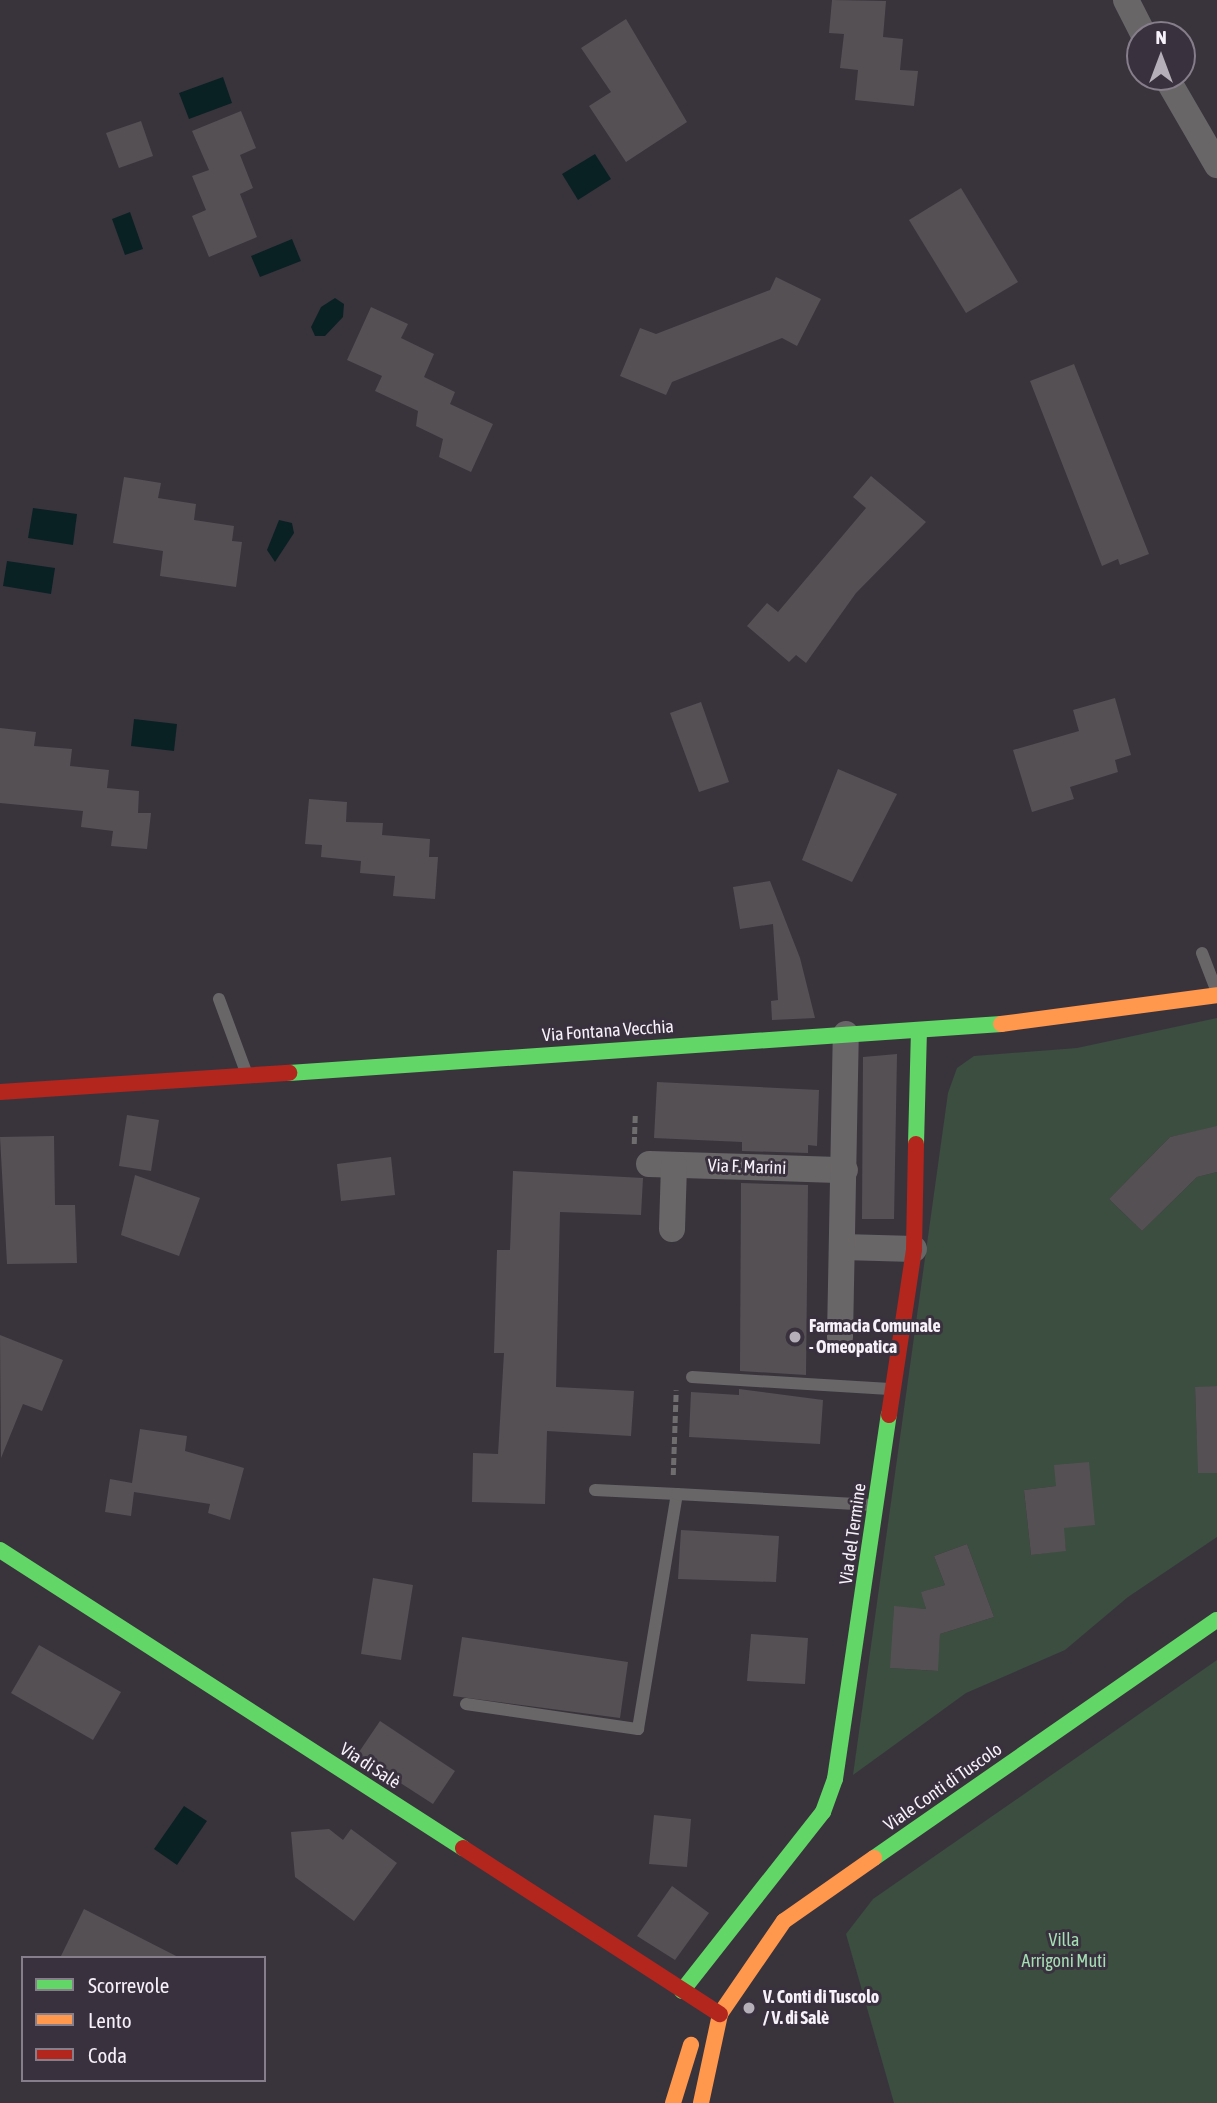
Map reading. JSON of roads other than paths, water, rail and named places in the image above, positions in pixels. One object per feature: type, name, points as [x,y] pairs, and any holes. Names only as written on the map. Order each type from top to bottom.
[{"type":"street","points":[[1126,0],[1137,21]]},
{"type":"street","points":[[1174,91],[1217,165]]},
{"type":"street","name":"Via Fontana Vecchia","points":[[0,1092],[846,1034],[919,1032],[1217,994]]},
{"type":"street","name":"Via del Termine","points":[[682,1991],[822,1812],[840,1754],[914,1249],[919,1032]]},
{"type":"street","points":[[840,1337],[846,1034]]},
{"type":"street","name":"Via F. Marini","points":[[671,1229],[661,1164],[845,1170]]},
{"type":"street","points":[[843,1247],[914,1249]]},
{"type":"street","name":"Via di Salè","points":[[0,1550],[713,2010]]},
{"type":"street","name":"Viale Conti di Tuscolo","points":[[713,2010],[736,1963],[785,1921],[1217,1620]]},
{"type":"street","points":[[673,2103],[713,2010]]},
{"type":"street","points":[[701,2103],[713,2010]]},
{"type":"lane","points":[[1202,953],[1217,994]]},
{"type":"lane","points":[[219,999],[248,1076]]},
{"type":"lane","points":[[692,1377],[894,1390]]},
{"type":"lane","points":[[595,1490],[877,1505]]},
{"type":"lane","points":[[466,1704],[638,1729],[677,1494]]},
{"type":"place","name":"Farmacia Comunale - Omeopatica","points":[[795,1337]]},
{"type":"place","name":"V. Conti di Tuscolo / V. di Salè","points":[[749,2008]]},
{"type":"park label","name":"Villa Arrigoni Muti","points":[[1064,1951]]}]
